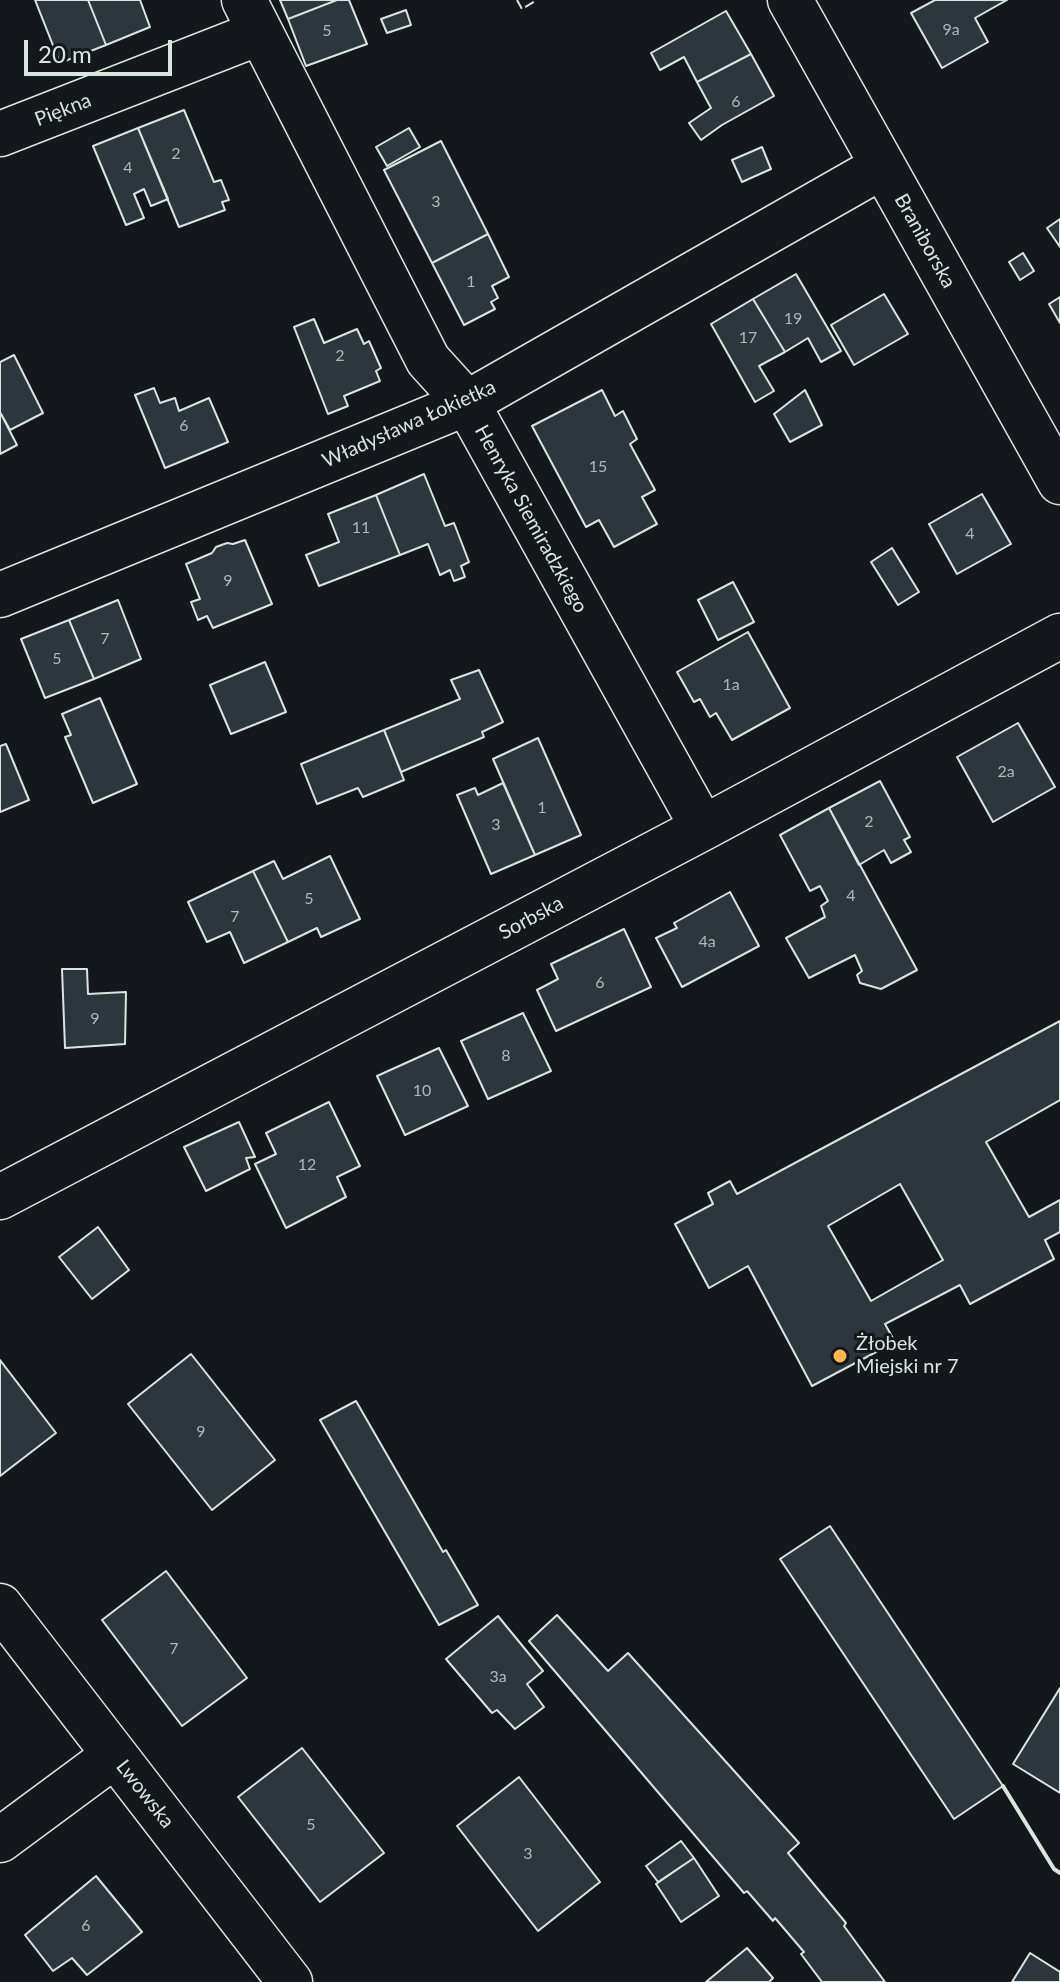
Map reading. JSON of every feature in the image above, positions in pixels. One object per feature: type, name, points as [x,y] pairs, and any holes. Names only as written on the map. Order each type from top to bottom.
[{"type":"street","name":"Braniborska","points":[[790,0],[1060,482]]},
{"type":"street","name":"Piękna","points":[[0,134],[252,16]]},
{"type":"street","name":"Henryka Siemiradzkiego","points":[[252,16],[428,360],[467,403],[703,828]]},
{"type":"street","name":"Władysława Łokietka","points":[[0,595],[467,403],[883,166]]},
{"type":"street","name":"Sorbska","points":[[0,1197],[703,828],[1060,636]]},
{"type":"street","name":"Lwowska","points":[[0,1606],[290,1982]]},
{"type":"street","points":[[0,1840],[115,1755]]},
{"type":"building","points":[[35,0],[88,0],[106,45],[60,63]]},
{"type":"building","points":[[88,0],[140,0],[150,27],[106,45]]},
{"type":"building","points":[[280,0],[337,0],[288,19]]},
{"type":"building","points":[[337,0],[349,0],[367,44],[306,66],[288,19]]},
{"type":"building","points":[[935,0],[1007,0],[975,18],[988,42],[942,68],[911,13]]},
{"type":"building","points":[[406,10],[411,25],[387,33],[381,19]]},
{"type":"building","points":[[726,11],[751,54],[697,82],[684,57],[660,70],[651,53]]},
{"type":"building","points":[[751,54],[774,96],[701,140],[689,123],[711,108],[697,82]]},
{"type":"building","points":[[184,110],[214,182],[221,180],[229,200],[222,202],[225,210],[179,227],[138,128]]},
{"type":"building","points":[[138,128],[168,199],[151,206],[144,189],[134,194],[144,218],[126,225],[93,146]]},
{"type":"building","points":[[409,128],[420,147],[387,166],[376,147]]},
{"type":"building","points":[[441,141],[488,234],[432,263],[384,170]]},
{"type":"building","points":[[762,147],[771,169],[742,182],[732,160]]},
{"type":"building","points":[[1060,219],[1060,247],[1047,228]]},
{"type":"building","points":[[488,234],[509,277],[492,286],[498,298],[491,302],[495,309],[464,325],[432,263]]},
{"type":"building","points":[[1023,253],[1034,271],[1020,280],[1009,262]]},
{"type":"building","points":[[796,274],[841,351],[821,362],[808,338],[785,352],[753,299]]},
{"type":"building","points":[[884,294],[908,334],[854,365],[831,325]]},
{"type":"building","points":[[1060,297],[1060,323],[1049,304]]},
{"type":"building","points":[[753,299],[785,352],[759,366],[774,391],[755,402],[711,324]]},
{"type":"building","points":[[314,319],[324,343],[357,329],[364,344],[369,341],[381,368],[376,371],[380,381],[344,396],[348,406],[328,414],[294,327]]},
{"type":"building","points":[[14,355],[43,413],[10,430],[0,412],[0,362]]},
{"type":"building","points":[[154,388],[160,403],[175,398],[179,411],[209,398],[228,442],[165,468],[135,395]]},
{"type":"building","points":[[602,390],[615,416],[623,411],[637,439],[630,444],[655,490],[642,497],[657,524],[614,547],[599,520],[586,527],[532,426]]},
{"type":"building","points":[[805,390],[822,425],[790,442],[774,414]]},
{"type":"building","points":[[0,412],[17,445],[0,454]]},
{"type":"building","points":[[424,474],[445,526],[454,523],[469,562],[461,566],[465,577],[454,581],[450,570],[440,575],[428,544],[400,555],[376,495]]},
{"type":"building","points":[[982,494],[1011,544],[957,574],[929,524]]},
{"type":"building","points":[[376,495],[400,555],[319,586],[306,555],[339,542],[328,514]]},
{"type":"building","points":[[245,540],[272,604],[213,628],[207,616],[198,620],[191,602],[200,599],[186,564],[212,553],[216,547]]},
{"type":"building","points":[[892,548],[919,592],[898,605],[871,562]]},
{"type":"building","points":[[733,582],[754,622],[718,640],[698,600]]},
{"type":"building","points":[[118,600],[141,659],[94,679],[69,620]]},
{"type":"building","points":[[69,620],[94,679],[45,698],[21,639]]},
{"type":"building","points":[[748,632],[790,708],[732,740],[716,713],[710,717],[700,699],[694,702],[677,672]]},
{"type":"building","points":[[265,662],[286,712],[231,734],[210,685]]},
{"type":"building","points":[[479,670],[503,722],[482,732],[484,737],[401,772],[384,730],[460,699],[451,680]]},
{"type":"building","points":[[100,698],[137,784],[93,803],[65,737],[71,735],[62,714]]},
{"type":"building","points":[[1018,723],[1055,787],[993,822],[957,757]]},
{"type":"building","points":[[384,730],[404,780],[363,797],[358,788],[317,804],[301,764]]},
{"type":"building","points":[[538,738],[581,835],[535,855],[493,759]]},
{"type":"building","points":[[6,744],[29,800],[0,812],[0,746]]},
{"type":"building","points":[[880,781],[910,837],[904,840],[911,852],[891,863],[884,850],[859,865],[829,808]]},
{"type":"building","points":[[503,783],[535,855],[491,874],[457,795],[475,788],[478,795]]},
{"type":"building","points":[[829,808],[917,970],[881,989],[860,983],[857,975],[862,971],[855,955],[809,978],[786,938],[825,917],[821,906],[828,901],[820,886],[810,891],[780,835]]},
{"type":"building","points":[[330,856],[360,919],[321,937],[317,928],[288,942],[253,871],[274,861],[283,879]]},
{"type":"building","points":[[253,871],[288,942],[244,963],[230,932],[207,942],[188,902]]},
{"type":"building","points":[[730,892],[759,946],[682,987],[656,938],[677,928],[674,923]]},
{"type":"building","points":[[624,929],[651,987],[556,1031],[537,990],[558,979],[551,964]]},
{"type":"building","points":[[62,969],[87,969],[88,994],[126,992],[125,1044],[65,1048]]},
{"type":"building","points":[[523,1013],[551,1071],[488,1099],[461,1041]]},
{"type":"building","points":[[1060,1021],[1060,1100],[986,1142],[1029,1217],[1060,1200],[1060,1232],[1045,1240],[1054,1259],[970,1304],[960,1285],[885,1324],[895,1342],[812,1386],[748,1266],[709,1288],[675,1224],[713,1204],[708,1193],[730,1181],[737,1194]],"holes":[[[900,1184],[943,1260],[871,1301],[828,1226]]]},
{"type":"building","points":[[439,1048],[468,1106],[405,1135],[377,1076]]},
{"type":"building","points":[[329,1102],[360,1166],[337,1177],[346,1197],[286,1228],[255,1164],[276,1154],[266,1133]]},
{"type":"building","points":[[239,1122],[255,1157],[246,1158],[250,1169],[206,1191],[184,1147]]},
{"type":"building","points":[[98,1227],[129,1270],[92,1299],[59,1257]]},
{"type":"building","points":[[191,1354],[275,1460],[212,1510],[128,1404]]},
{"type":"building","points":[[0,1360],[56,1433],[0,1476]]},
{"type":"building","points":[[356,1401],[443,1552],[446,1550],[478,1605],[439,1625],[320,1420]]},
{"type":"building","points":[[830,1526],[1003,1786],[954,1819],[780,1559]]},
{"type":"building","points":[[166,1571],[247,1678],[182,1726],[102,1620]]},
{"type":"building","points":[[557,1615],[608,1671],[628,1653],[799,1843],[788,1853],[846,1923],[844,1926],[885,1982],[822,1982],[801,1954],[804,1952],[775,1918],[773,1921],[747,1891],[744,1893],[529,1641]]},
{"type":"building","points":[[498,1616],[543,1671],[527,1684],[544,1707],[515,1729],[497,1710],[492,1713],[446,1659]]},
{"type":"building","points":[[1060,1688],[1060,1793],[1013,1764]]},
{"type":"building","points":[[302,1748],[384,1853],[320,1902],[238,1797]]},
{"type":"building","points":[[519,1777],[600,1882],[538,1931],[457,1826]]},
{"type":"building","points":[[681,1841],[694,1858],[658,1882],[646,1866]]},
{"type":"building","points":[[694,1858],[719,1896],[681,1922],[656,1884]]},
{"type":"building","points":[[96,1876],[142,1932],[87,1975],[72,1958],[53,1971],[25,1935]]},
{"type":"building","points":[[747,1948],[773,1978],[769,1982],[706,1982]]},
{"type":"building","points":[[1030,1953],[1060,1972],[1060,1982],[1012,1982]]},
{"type":"fence","points":[[517,0],[522,9],[537,0]]},
{"type":"wall","points":[[1003,1786],[1054,1869],[1060,1873]]},
{"type":"place","name":"Żłobek Miejski nr 7","points":[[840,1356]]}]
